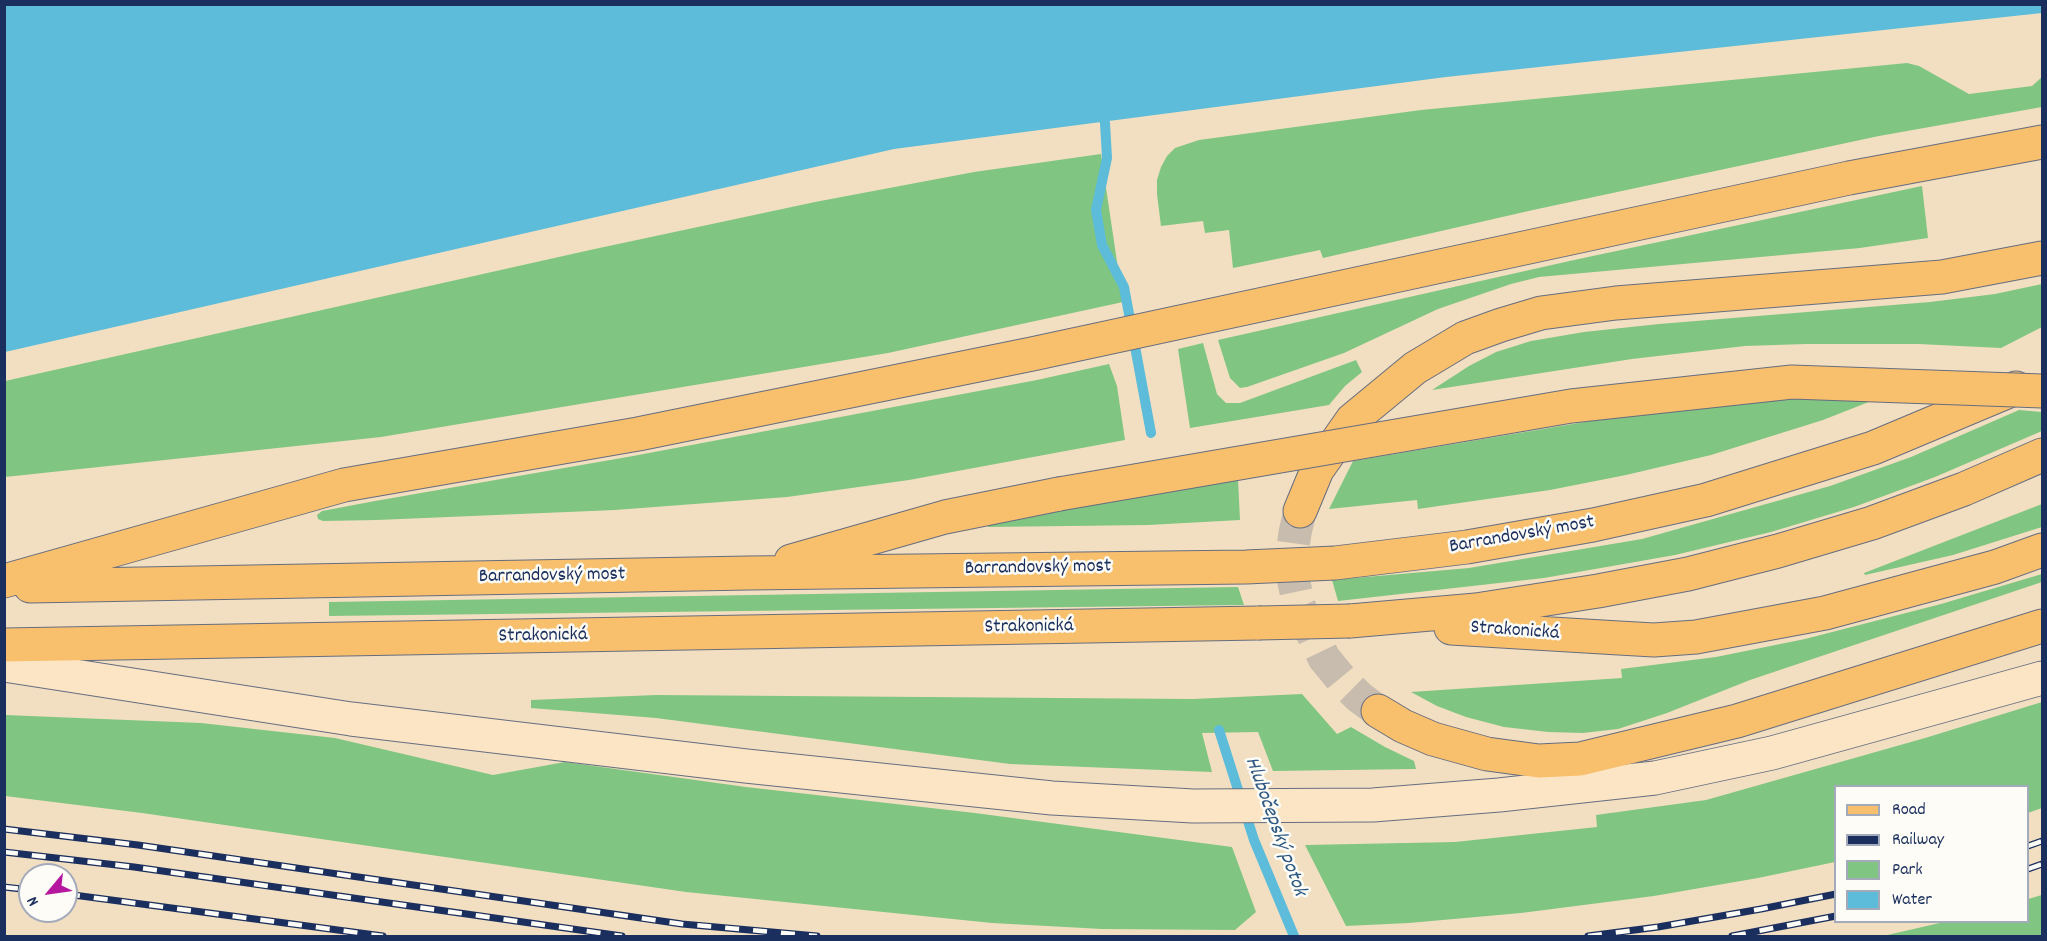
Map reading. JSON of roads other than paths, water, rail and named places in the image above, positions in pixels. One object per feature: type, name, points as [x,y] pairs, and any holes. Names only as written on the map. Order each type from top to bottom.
[{"type":"main road","points":[[4,581],[344,485],[638,434],[1032,354],[1849,178],[2043,142]]},
{"type":"main road","points":[[1300,511],[1317,470],[1352,420],[1415,368],[1466,338],[1501,325],[1541,314],[1616,303],[1942,277],[2043,258]]},
{"type":"main road","name":"Barrandovský most","points":[[4,586],[1246,567],[1335,563],[1467,547],[1593,525],[1706,500],[1873,448],[2043,376]]},
{"type":"main road","points":[[749,573],[945,517],[1059,494],[1570,406],[1792,382],[2043,391]]},
{"type":"main road","points":[[1350,621],[1476,610],[1688,574],[1778,551],[1872,523],[1964,489],[2043,455]]},
{"type":"main road","name":"Strakonická","points":[[4,645],[1350,621],[1654,640],[1696,637],[1825,613],[1995,567],[2043,550]]},
{"type":"main road","points":[[1580,759],[1737,721],[2043,626]]},
{"type":"main road","points":[[4,665],[351,719],[734,765],[1041,797],[1193,806],[1373,805],[1498,795],[1655,778],[1772,753],[2043,678]]},
{"type":"main road","points":[[1378,711],[1403,726],[1433,739],[1487,754],[1539,761],[1580,759],[1900,719]]},
{"type":"water","points":[[2042,4],[2042,13],[1446,77],[894,149],[5,352],[5,5]]},
{"type":"waterway","name":"Hlubočepský potok","points":[[1102,111],[1107,158],[1096,210],[1102,245],[1124,287],[1151,433]]},
{"type":"waterway","name":"Hlubočepský potok","points":[[1219,730],[1254,840],[1294,936]]},
{"type":"tunnel","points":[[1300,511],[1292,555],[1293,578],[1299,606],[1324,658],[1359,697],[1378,711]]},
{"type":"railway","points":[[4,829],[138,845],[682,924],[817,936]]},
{"type":"railway","points":[[2029,846],[2042,841]]},
{"type":"railway","points":[[4,852],[134,867],[622,936]]},
{"type":"railway","points":[[2029,869],[2042,864]]},
{"type":"railway","points":[[4,887],[18,889]]},
{"type":"railway","points":[[1588,936],[1658,927],[1834,894]]},
{"type":"railway","points":[[78,896],[383,936]]},
{"type":"railway","points":[[1732,936],[1834,916]]}]
